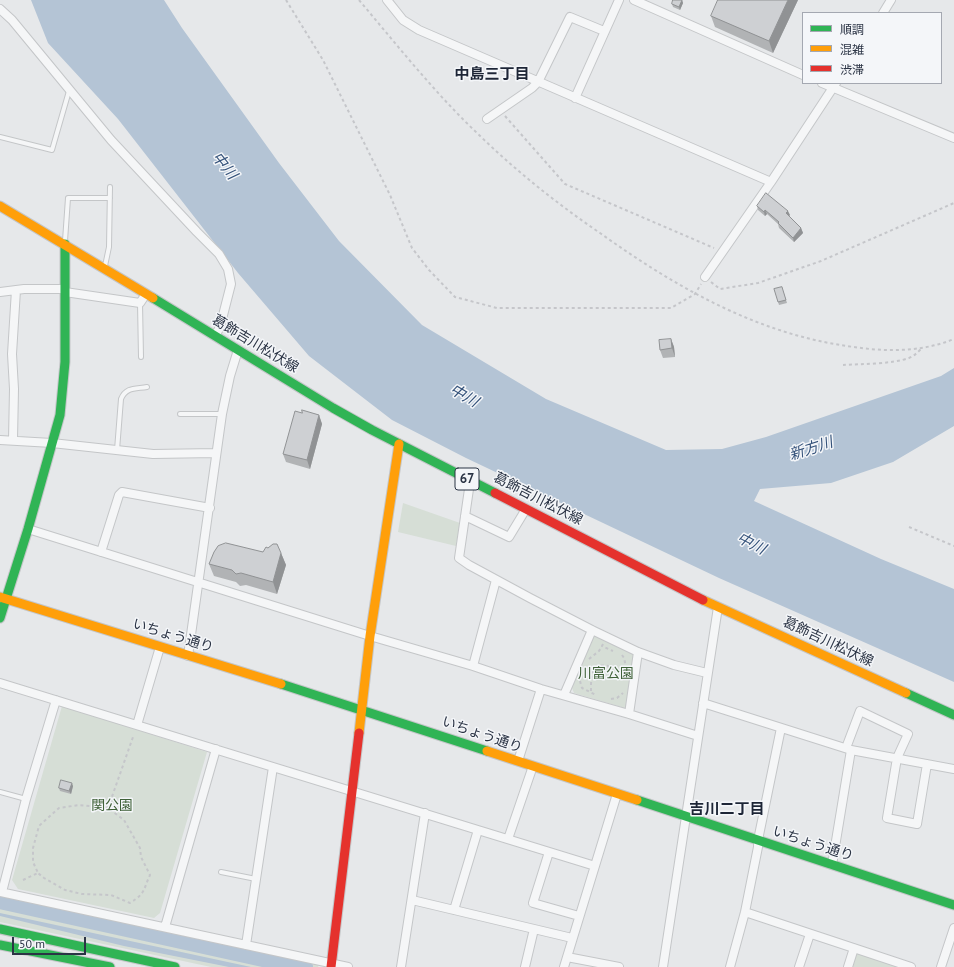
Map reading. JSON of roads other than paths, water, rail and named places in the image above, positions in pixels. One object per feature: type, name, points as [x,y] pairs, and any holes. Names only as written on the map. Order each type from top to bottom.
[{"type":"street","points":[[387,0],[403,20],[419,30],[771,182]]},
{"type":"street","points":[[575,98],[619,0]]},
{"type":"street","points":[[634,0],[802,75]]},
{"type":"street","points":[[884,12],[891,0]]},
{"type":"street","points":[[0,9],[12,20],[69,91],[116,146],[219,254],[228,269],[231,284],[220,327],[215,336]]},
{"type":"street","points":[[487,119],[532,88],[538,82],[570,17],[604,31]]},
{"type":"street","points":[[703,281],[771,182],[834,85],[954,138]]},
{"type":"street","name":"葛飾吉川松伏線","points":[[0,206],[105,268],[333,408],[399,444],[718,607],[954,715]]},
{"type":"street","points":[[0,618],[3,598],[28,529],[60,415],[66,324],[65,244]]},
{"type":"street","points":[[13,440],[14,389],[12,354],[16,290]]},
{"type":"street","points":[[0,292],[16,290],[65,290],[140,303],[146,294]]},
{"type":"street","points":[[188,656],[222,414],[230,376],[238,350]]},
{"type":"street","points":[[0,440],[52,443],[153,454],[216,453]]},
{"type":"street","points":[[331,965],[370,636],[399,444]]},
{"type":"street","points":[[473,482],[469,489],[459,558],[469,566],[592,630],[638,652],[674,665],[707,673]]},
{"type":"street","points":[[101,552],[119,495],[122,492],[210,508]]},
{"type":"street","points":[[465,516],[509,537],[526,509]]},
{"type":"street","points":[[28,529],[370,636],[473,666],[541,689],[629,714],[698,736]]},
{"type":"street","points":[[473,666],[496,580]]},
{"type":"street","name":"いちょう通り","points":[[3,598],[361,709],[954,905]]},
{"type":"street","points":[[663,967],[718,607]]},
{"type":"street","points":[[564,695],[592,630]]},
{"type":"street","points":[[137,725],[160,647]]},
{"type":"street","points":[[629,714],[638,652]]},
{"type":"street","points":[[0,683],[595,866]]},
{"type":"street","points":[[518,761],[541,689]]},
{"type":"street","points":[[56,700],[26,799],[1,892],[246,944],[331,965],[348,967]]},
{"type":"street","points":[[703,703],[849,749],[954,769]]},
{"type":"street","points":[[832,865],[849,749],[860,711],[908,734],[897,758],[887,818],[917,824],[927,764]]},
{"type":"street","points":[[730,967],[745,912],[781,728]]},
{"type":"street","points":[[165,927],[216,749]]},
{"type":"street","points":[[508,839],[533,766]]},
{"type":"street","points":[[246,944],[273,767]]},
{"type":"street","points":[[564,967],[617,794]]},
{"type":"street","points":[[401,967],[425,813]]},
{"type":"street","points":[[454,910],[478,830]]},
{"type":"street","points":[[549,852],[533,903],[579,916]]},
{"type":"street","points":[[412,900],[572,938]]},
{"type":"street","points":[[745,912],[911,967]]},
{"type":"street","points":[[941,967],[954,928]]},
{"type":"street","points":[[0,929],[175,967]]},
{"type":"street","points":[[525,967],[534,929]]},
{"type":"street","points":[[799,967],[810,934]]},
{"type":"street","points":[[0,945],[34,953],[88,961],[110,967]]},
{"type":"street","points":[[848,967],[854,948]]},
{"type":"street","points":[[567,957],[619,967]]},
{"type":"lane","points":[[0,137],[52,150],[69,91]]},
{"type":"lane","points":[[105,268],[109,247],[110,187]]},
{"type":"lane","points":[[65,244],[68,198],[110,198]]},
{"type":"lane","points":[[140,303],[141,357]]},
{"type":"lane","points":[[117,450],[120,399],[124,393],[129,390],[147,387]]},
{"type":"lane","points":[[180,414],[222,414]]},
{"type":"lane","points":[[0,792],[26,799]]},
{"type":"lane","points":[[221,872],[256,879]]},
{"type":"water","points":[[31,0],[164,0],[182,28],[279,163],[339,241],[422,325],[546,399],[666,450],[722,449],[766,437],[941,376],[954,368],[954,426],[893,462],[831,483],[760,489],[754,501],[881,559],[954,589],[954,682],[719,578],[466,458],[392,420],[309,356],[238,273],[118,119],[48,43]]},
{"type":"water","points":[[0,913],[251,967],[229,967],[124,946],[0,916]]},
{"type":"waterway","points":[[0,900],[304,967]]},
{"type":"district","name":"中島三丁目","points":[[492,75]]},
{"type":"district","name":"吉川二丁目","points":[[727,810]]},
{"type":"water label","name":"中川","points":[[224,166]]},
{"type":"water label","name":"中川","points":[[464,396]]},
{"type":"water label","name":"新方川","points":[[811,449]]},
{"type":"water label","name":"中川","points":[[751,544]]},
{"type":"park label","name":"川富公園","points":[[606,674]]},
{"type":"park label","name":"関公園","points":[[112,806]]}]
